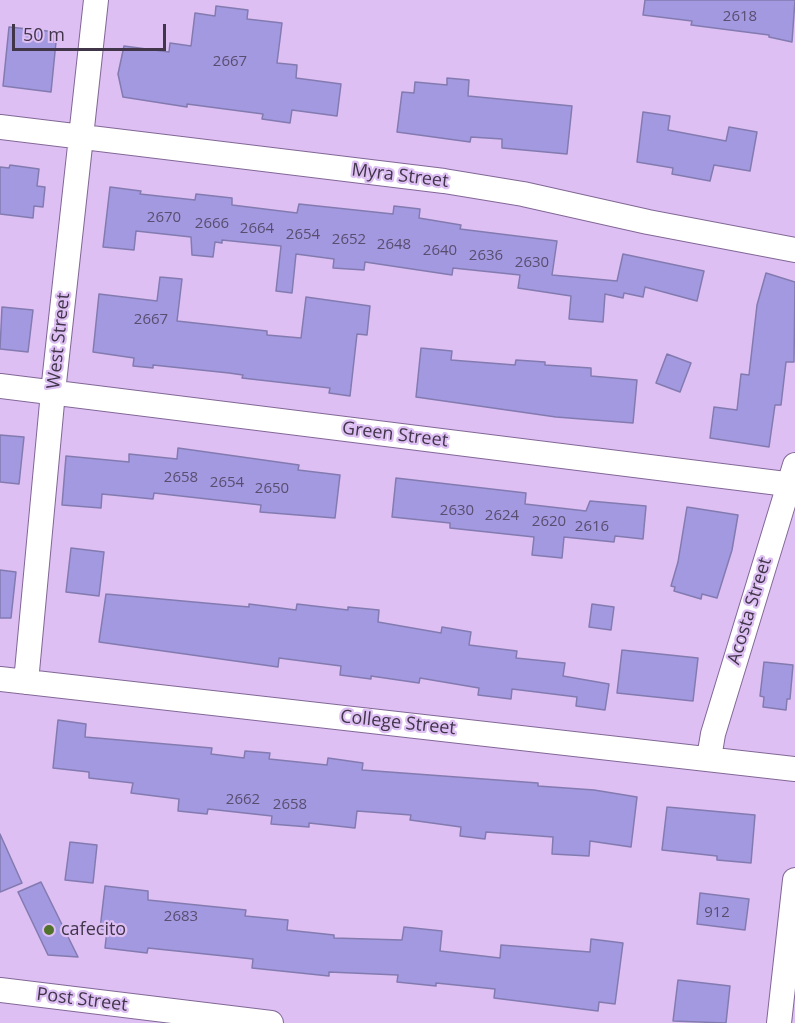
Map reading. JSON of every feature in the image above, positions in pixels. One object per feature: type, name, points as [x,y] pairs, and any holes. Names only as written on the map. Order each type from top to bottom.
[{"type":"street","name":"West Street","points":[[26,682],[53,392],[96,0]]},
{"type":"street","name":"Myra Street","points":[[0,127],[444,181],[533,196],[648,222],[795,250]]},
{"type":"street","name":"Green Street","points":[[0,386],[793,478]]},
{"type":"street","name":"Acosta Street","points":[[709,758],[713,734],[793,478]]},
{"type":"street","name":"College Street","points":[[0,679],[795,769]]},
{"type":"street","points":[[779,1023],[795,880]]},
{"type":"street","name":"Post Street","points":[[0,990],[272,1023]]},
{"type":"building","points":[[645,0],[795,0],[792,42],[769,37],[769,35],[691,25],[692,21],[643,15]]},
{"type":"building","points":[[216,6],[248,10],[247,19],[282,23],[277,63],[297,65],[296,78],[341,84],[337,116],[292,110],[290,123],[262,119],[263,114],[187,104],[187,107],[123,97],[118,74],[124,46],[169,52],[170,43],[191,46],[195,13],[215,16]]},
{"type":"building","points":[[9,27],[57,32],[51,92],[3,86]]},
{"type":"building","points":[[447,78],[469,80],[468,96],[572,106],[567,154],[502,148],[502,139],[471,137],[470,142],[397,132],[402,92],[414,93],[415,82],[447,85]]},
{"type":"building","points":[[643,112],[670,116],[668,130],[726,141],[729,127],[757,132],[750,171],[714,165],[710,181],[672,174],[673,168],[637,162]]},
{"type":"building","points":[[10,165],[39,169],[37,186],[45,187],[43,207],[34,206],[33,218],[0,214],[0,167],[9,168]]},
{"type":"building","points":[[110,187],[141,191],[140,194],[195,200],[196,194],[232,198],[232,205],[297,213],[299,204],[393,214],[394,206],[420,209],[419,218],[461,225],[460,229],[557,241],[552,275],[617,281],[623,254],[704,271],[697,301],[645,287],[643,297],[624,293],[623,298],[605,294],[603,322],[569,319],[571,296],[518,288],[520,275],[453,268],[452,275],[365,262],[364,270],[333,268],[334,259],[296,254],[292,293],[276,291],[281,246],[222,240],[222,243],[215,242],[213,257],[192,255],[191,237],[136,231],[134,250],[103,247]]},
{"type":"building","points":[[766,273],[795,282],[794,362],[786,362],[781,405],[775,405],[769,447],[710,438],[714,407],[737,410],[741,374],[749,375],[757,305]]},
{"type":"building","points":[[160,277],[182,279],[177,321],[267,331],[267,335],[301,338],[306,297],[370,306],[367,335],[357,334],[350,396],[329,393],[330,388],[242,378],[243,375],[229,373],[153,365],[153,368],[133,366],[134,358],[93,352],[99,294],[157,301]]},
{"type":"building","points":[[2,307],[33,310],[28,352],[0,349]]},
{"type":"building","points":[[421,348],[452,351],[451,360],[515,365],[516,360],[545,362],[545,365],[591,368],[591,376],[637,380],[633,423],[556,417],[416,397]]},
{"type":"building","points":[[667,354],[691,363],[680,392],[656,383]]},
{"type":"building","points":[[0,435],[24,437],[19,484],[0,482]]},
{"type":"building","points":[[178,448],[299,465],[298,470],[340,475],[335,518],[260,512],[261,505],[154,493],[153,499],[102,494],[101,508],[62,505],[66,456],[129,462],[129,454],[177,459]]},
{"type":"building","points":[[396,478],[526,493],[525,504],[586,511],[590,501],[646,506],[643,539],[615,536],[614,542],[564,537],[562,558],[532,555],[534,537],[450,528],[450,523],[392,517]]},
{"type":"building","points":[[687,507],[738,515],[732,550],[717,598],[702,594],[701,599],[674,591],[675,587],[671,586],[678,562]]},
{"type":"building","points":[[71,548],[104,552],[99,596],[66,592]]},
{"type":"building","points":[[0,570],[16,572],[11,618],[0,618]]},
{"type":"building","points":[[106,594],[249,607],[249,604],[296,610],[297,604],[348,610],[348,607],[379,610],[378,622],[441,633],[442,627],[471,632],[469,645],[517,651],[516,658],[565,663],[563,676],[609,684],[605,710],[576,706],[577,697],[512,689],[511,699],[478,695],[479,688],[420,678],[419,683],[371,676],[371,679],[340,675],[341,666],[279,658],[278,667],[99,642]]},
{"type":"building","points":[[592,604],[614,607],[611,630],[589,627]]},
{"type":"building","points":[[622,650],[698,658],[693,701],[617,693]]},
{"type":"building","points":[[764,662],[793,665],[790,699],[787,699],[786,710],[763,707],[764,697],[760,696]]},
{"type":"building","points":[[58,720],[86,724],[85,737],[212,748],[211,754],[244,758],[245,751],[270,753],[269,759],[327,765],[328,758],[363,763],[362,770],[538,783],[538,786],[594,790],[637,797],[631,847],[590,841],[589,856],[552,854],[553,837],[486,832],[485,839],[460,836],[461,827],[410,820],[411,815],[357,811],[355,828],[309,823],[309,827],[271,824],[272,816],[208,809],[207,814],[178,811],[179,799],[131,793],[133,783],[89,778],[89,772],[53,768]]},
{"type":"building","points":[[667,807],[755,815],[751,863],[717,860],[717,856],[662,850]]},
{"type":"building","points":[[0,834],[22,883],[0,892]]},
{"type":"building","points":[[70,842],[97,845],[93,883],[65,880]]},
{"type":"building","points":[[41,882],[78,957],[48,955],[18,892]]},
{"type":"building","points":[[105,886],[148,891],[148,900],[246,910],[245,916],[288,920],[287,930],[334,935],[334,938],[402,940],[404,927],[442,931],[440,951],[500,958],[501,945],[590,952],[591,939],[623,943],[615,1004],[599,1002],[598,1011],[494,998],[495,989],[397,982],[398,975],[329,972],[329,976],[252,968],[253,959],[148,948],[147,953],[105,948],[107,930],[100,929]]},
{"type":"building","points":[[700,893],[749,899],[745,930],[697,924]]},
{"type":"building","points":[[678,980],[730,986],[726,1023],[673,1021]]},
{"type":"place","name":"cafecito","points":[[49,930]]}]
